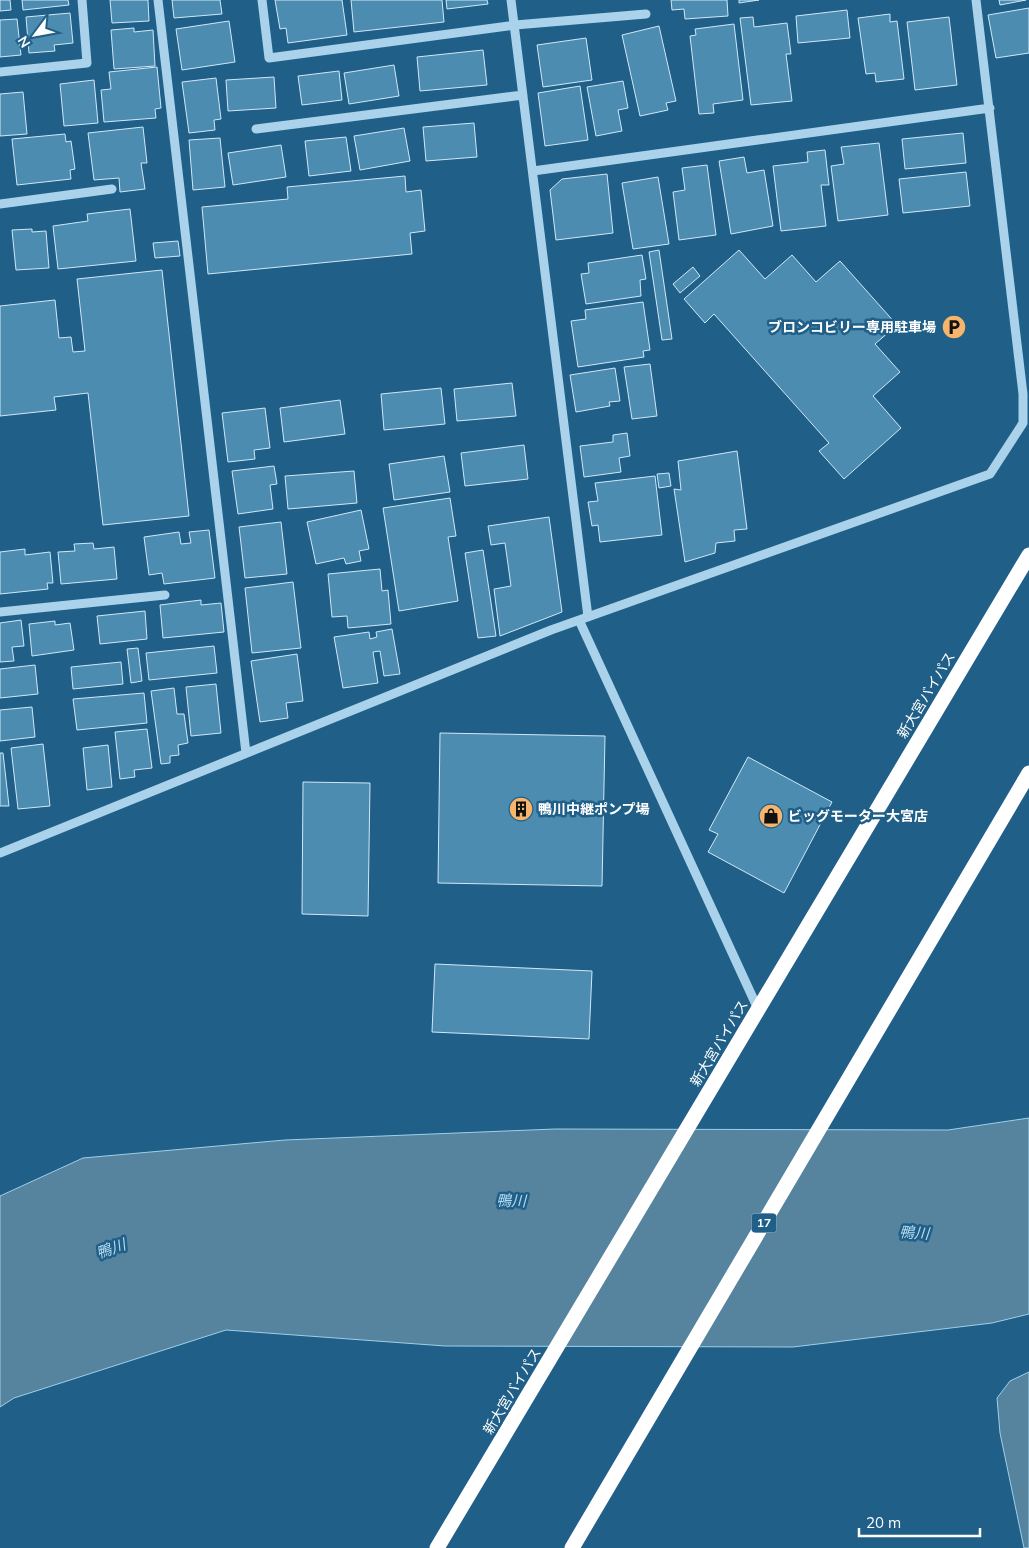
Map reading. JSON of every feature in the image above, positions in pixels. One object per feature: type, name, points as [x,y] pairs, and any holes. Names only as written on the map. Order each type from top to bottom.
[{"type":"highway","name":"新大宮バイパス","points":[[437,1548],[1029,555]]},
{"type":"highway","name":"17","points":[[572,1548],[1029,773]]},
{"type":"street","points":[[0,72],[87,63],[82,0]]},
{"type":"street","points":[[158,0],[246,753]]},
{"type":"street","points":[[262,0],[270,58],[515,26],[646,14]]},
{"type":"street","points":[[511,0],[588,617]]},
{"type":"street","points":[[0,853],[551,630],[990,474],[1022,423],[1023,394],[976,0]]},
{"type":"street","points":[[256,129],[523,95]]},
{"type":"street","points":[[533,172],[990,108]]},
{"type":"street","points":[[0,204],[112,189]]},
{"type":"street","points":[[1023,394],[1029,384]]},
{"type":"street","points":[[0,612],[165,594]]},
{"type":"street","points":[[578,620],[758,1009]]},
{"type":"water","name":"鴨川","points":[[1029,1118],[1029,1314],[992,1323],[793,1347],[445,1346],[226,1330],[14,1398],[0,1407],[0,1196],[83,1158],[285,1140],[555,1129],[948,1130]]},
{"type":"water","points":[[1029,1372],[1029,1548],[1024,1548],[1000,1433],[997,1398],[1010,1381]]},
{"type":"building","points":[[0,0],[10,0],[11,10],[0,11]]},
{"type":"building","points":[[22,0],[68,0],[69,5],[23,10]]},
{"type":"building","points":[[110,0],[148,0],[149,21],[112,23]]},
{"type":"building","points":[[172,0],[220,0],[222,14],[174,18]]},
{"type":"building","points":[[275,0],[342,0],[347,35],[288,43],[286,28],[280,29]]},
{"type":"building","points":[[351,0],[442,0],[444,22],[354,32]]},
{"type":"building","points":[[446,0],[487,0],[488,4],[447,9]]},
{"type":"building","points":[[671,0],[727,0],[728,16],[685,19],[684,9],[672,10]]},
{"type":"building","points":[[739,0],[759,0],[739,3]]},
{"type":"building","points":[[999,0],[1026,0],[1000,5]]},
{"type":"building","points":[[1029,8],[1029,53],[996,58],[988,15]]},
{"type":"building","points":[[847,10],[850,38],[798,43],[796,16]]},
{"type":"building","points":[[70,13],[73,43],[54,45],[55,51],[29,53],[26,17]]},
{"type":"building","points":[[890,14],[890,22],[897,21],[904,79],[876,82],[875,73],[866,74],[858,18]]},
{"type":"building","points":[[753,17],[754,27],[787,23],[791,54],[786,54],[792,101],[751,105],[740,18]]},
{"type":"building","points":[[949,17],[957,85],[915,90],[907,22]]},
{"type":"building","points":[[17,19],[21,55],[0,57],[0,20]]},
{"type":"building","points":[[229,21],[235,62],[182,70],[176,29]]},
{"type":"building","points":[[734,24],[743,100],[713,104],[714,113],[699,114],[690,36],[696,35],[695,29]]},
{"type":"building","points":[[659,26],[676,101],[666,103],[668,110],[640,116],[622,35]]},
{"type":"building","points":[[134,28],[134,32],[153,30],[155,66],[114,69],[111,30]]},
{"type":"building","points":[[586,38],[592,80],[543,87],[537,45]]},
{"type":"building","points":[[483,50],[487,85],[420,91],[417,57]]},
{"type":"building","points":[[394,65],[399,96],[349,104],[344,73]]},
{"type":"building","points":[[157,67],[161,108],[155,109],[156,118],[104,122],[101,90],[111,89],[109,72]]},
{"type":"building","points":[[339,71],[342,100],[302,105],[298,76]]},
{"type":"building","points":[[274,77],[276,108],[228,111],[226,80]]},
{"type":"building","points":[[216,78],[221,119],[214,120],[215,130],[189,133],[182,82]]},
{"type":"building","points":[[94,80],[98,123],[64,126],[60,84]]},
{"type":"building","points":[[623,81],[628,108],[618,110],[622,131],[596,136],[587,87]]},
{"type":"building","points":[[580,86],[588,140],[545,146],[538,93]]},
{"type":"building","points":[[23,92],[27,134],[0,136],[0,94]]},
{"type":"building","points":[[474,123],[477,157],[426,161],[423,127]]},
{"type":"building","points":[[143,127],[147,163],[141,163],[145,189],[120,192],[119,178],[94,180],[88,133]]},
{"type":"building","points":[[404,128],[410,161],[360,170],[354,136]]},
{"type":"building","points":[[963,133],[966,163],[905,169],[902,139]]},
{"type":"building","points":[[65,134],[66,142],[71,141],[75,169],[70,170],[71,179],[17,185],[12,139]]},
{"type":"building","points":[[346,137],[351,171],[309,176],[305,141]]},
{"type":"building","points":[[220,138],[225,187],[193,190],[189,140]]},
{"type":"building","points":[[879,143],[888,215],[838,221],[831,166],[844,164],[841,147]]},
{"type":"building","points":[[281,145],[286,177],[233,185],[228,153]]},
{"type":"building","points":[[825,150],[829,185],[821,185],[826,226],[781,231],[773,166],[808,162],[807,152]]},
{"type":"building","points":[[744,157],[747,173],[764,170],[773,226],[731,234],[719,161]]},
{"type":"building","points":[[707,165],[716,235],[679,240],[673,192],[685,190],[682,168]]},
{"type":"building","points":[[966,172],[970,206],[903,213],[899,179]]},
{"type":"building","points":[[607,174],[613,233],[556,240],[550,190],[562,179]]},
{"type":"building","points":[[405,176],[406,192],[421,190],[425,231],[410,233],[412,254],[208,274],[202,207],[288,199],[287,187]]},
{"type":"building","points":[[658,177],[669,244],[633,249],[622,183]]},
{"type":"building","points":[[130,209],[136,261],[58,269],[53,226],[88,221],[87,214]]},
{"type":"building","points":[[32,229],[32,232],[46,231],[49,268],[16,270],[12,230]]},
{"type":"building","points":[[178,241],[180,256],[155,258],[153,243]]},
{"type":"building","points":[[659,250],[672,339],[662,340],[649,252]]},
{"type":"building","points":[[739,250],[765,279],[792,255],[816,282],[840,261],[897,325],[875,344],[900,372],[873,396],[901,428],[844,479],[819,451],[829,443],[714,314],[705,323],[684,299]]},
{"type":"building","points":[[642,255],[646,279],[640,280],[641,296],[586,304],[581,274],[589,273],[588,263]]},
{"type":"building","points":[[693,267],[700,276],[680,293],[673,284]]},
{"type":"building","points":[[162,270],[189,516],[103,525],[88,393],[54,397],[56,410],[0,416],[0,306],[55,300],[59,338],[71,337],[73,352],[85,351],[77,279]]},
{"type":"building","points":[[643,302],[650,350],[643,351],[644,357],[578,367],[571,321],[586,319],[585,310]]},
{"type":"building","points":[[650,364],[657,416],[632,419],[624,367]]},
{"type":"building","points":[[615,368],[620,401],[609,402],[610,406],[576,412],[570,375]]},
{"type":"building","points":[[512,383],[516,416],[457,421],[454,389]]},
{"type":"building","points":[[441,388],[445,424],[384,430],[381,394]]},
{"type":"building","points":[[340,400],[345,434],[284,442],[280,408]]},
{"type":"building","points":[[265,408],[270,448],[254,450],[255,459],[228,462],[222,413]]},
{"type":"building","points":[[627,433],[630,456],[619,458],[621,472],[584,477],[580,446],[613,442],[613,435]]},
{"type":"building","points":[[524,445],[528,479],[465,486],[461,453]]},
{"type":"building","points":[[737,451],[747,529],[734,530],[735,541],[716,543],[715,553],[685,562],[674,489],[681,490],[678,461]]},
{"type":"building","points":[[444,456],[450,492],[394,500],[389,464]]},
{"type":"building","points":[[274,466],[277,484],[270,485],[273,509],[238,514],[232,471]]},
{"type":"building","points":[[354,471],[357,503],[288,509],[285,476]]},
{"type":"building","points":[[669,473],[671,486],[659,488],[657,474]]},
{"type":"building","points":[[655,476],[662,535],[600,542],[598,525],[592,526],[588,502],[598,501],[595,483]]},
{"type":"building","points":[[450,498],[456,536],[448,537],[458,601],[399,611],[383,508]]},
{"type":"building","points":[[361,510],[369,549],[359,551],[361,561],[346,564],[344,558],[316,564],[307,522]]},
{"type":"building","points":[[549,517],[562,612],[500,636],[494,589],[511,586],[505,543],[491,545],[488,526]]},
{"type":"building","points":[[281,522],[287,574],[245,578],[239,527]]},
{"type":"building","points":[[209,530],[215,578],[164,584],[162,573],[149,575],[144,537],[179,532],[181,544],[191,543],[189,532]]},
{"type":"building","points":[[93,543],[94,549],[114,547],[117,579],[61,584],[58,552],[75,551],[74,544]]},
{"type":"building","points":[[25,549],[25,555],[50,552],[53,583],[47,583],[48,589],[0,594],[0,552]]},
{"type":"building","points":[[483,550],[496,636],[478,638],[465,553]]},
{"type":"building","points":[[380,569],[382,591],[388,590],[391,624],[348,628],[347,616],[332,617],[328,574]]},
{"type":"building","points":[[293,582],[301,648],[252,653],[245,588]]},
{"type":"building","points":[[201,600],[201,605],[221,603],[224,632],[163,638],[160,605]]},
{"type":"building","points":[[145,611],[147,639],[100,644],[97,616]]},
{"type":"building","points":[[21,620],[24,646],[12,647],[14,661],[0,662],[0,623]]},
{"type":"building","points":[[55,621],[55,625],[70,623],[74,650],[32,656],[29,624]]},
{"type":"building","points":[[392,629],[400,674],[384,676],[380,651],[373,652],[378,683],[343,688],[334,637],[369,632],[370,639],[377,637],[376,632]]},
{"type":"building","points":[[214,646],[217,673],[149,680],[146,653]]},
{"type":"building","points":[[138,648],[142,681],[131,683],[127,649]]},
{"type":"building","points":[[297,654],[303,701],[286,703],[288,718],[260,722],[251,661]]},
{"type":"building","points":[[121,662],[123,684],[73,689],[71,667]]},
{"type":"building","points":[[35,665],[38,694],[0,698],[0,669]]},
{"type":"building","points":[[216,684],[221,733],[191,736],[186,687]]},
{"type":"building","points":[[174,688],[177,714],[184,714],[188,743],[178,745],[179,755],[170,756],[170,763],[161,764],[151,691]]},
{"type":"building","points":[[144,693],[147,723],[77,730],[73,699]]},
{"type":"building","points":[[32,707],[35,737],[0,741],[0,710]]},
{"type":"building","points":[[147,729],[152,768],[134,770],[135,777],[120,779],[115,732]]},
{"type":"building","name":"鴨川中継ポンプ場","points":[[440,733],[605,736],[602,886],[438,883]]},
{"type":"building","points":[[43,744],[50,806],[18,809],[11,748]]},
{"type":"building","points":[[108,745],[112,787],[87,790],[83,748]]},
{"type":"building","points":[[0,753],[3,753],[9,806],[0,806]]},
{"type":"building","name":"ビッグモーター大宮店","points":[[748,757],[832,802],[784,893],[708,852],[718,834],[709,830]]},
{"type":"building","points":[[303,782],[370,783],[368,916],[302,914]]},
{"type":"building","points":[[435,964],[592,971],[589,1039],[432,1032]]},
{"type":"place","name":"ブロンコビリー専用駐車場","points":[[954,327]]},
{"type":"place","name":"鴨川中継ポンプ場","points":[[521,809]]},
{"type":"place","name":"ビッグモーター大宮店","points":[[771,816]]}]
